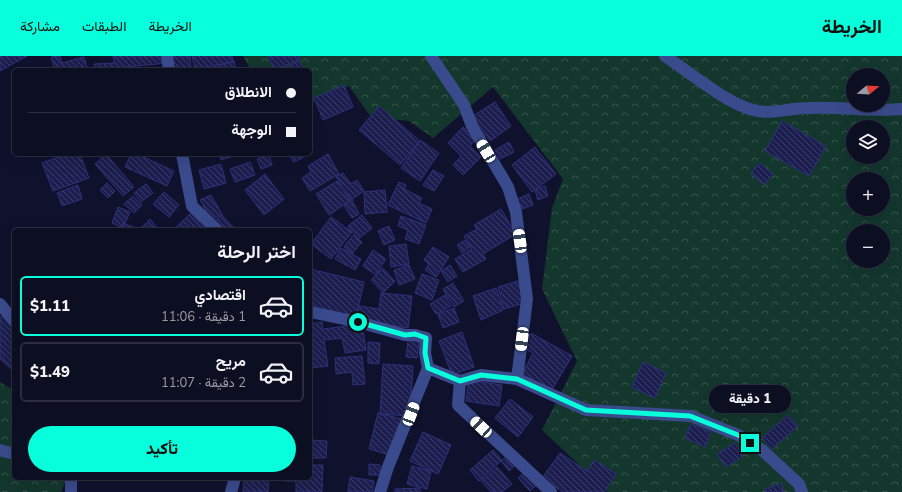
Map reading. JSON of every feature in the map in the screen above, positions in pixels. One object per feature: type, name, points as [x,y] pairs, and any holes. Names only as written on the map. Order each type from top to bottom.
[{"type":"street","points":[[168,56],[169,68]]},
{"type":"street","points":[[431,56],[464,105],[472,126],[508,187],[516,212],[527,299],[517,379]]},
{"type":"street","points":[[665,56],[727,98],[752,110],[770,113],[807,108],[881,111],[902,109]]},
{"type":"street","points":[[182,156],[192,206],[215,228]]},
{"type":"street","points":[[0,304],[12,319]]},
{"type":"street","points":[[312,312],[358,322],[405,335],[415,334],[426,338],[425,353],[428,368],[388,467],[380,492]]},
{"type":"street","points":[[428,368],[460,381],[481,375],[517,379],[586,410],[690,416],[738,435],[762,450],[799,484],[802,492]]},
{"type":"street","points":[[460,381],[458,405],[551,492]]},
{"type":"street","points":[[0,450],[12,453]]},
{"type":"street","points":[[71,480],[71,492]]},
{"type":"street","points":[[231,492],[234,480]]},
{"type":"green space","points":[[243,56],[902,56],[902,492],[608,492],[542,430],[577,361],[542,289],[552,208],[563,179],[493,87],[433,138],[409,121],[371,117],[349,86],[312,102],[312,68],[250,68]]},
{"type":"green space","points":[[0,382],[12,389],[12,480],[66,480],[61,492],[0,492]]},
{"type":"building","points":[[0,56],[27,56],[0,71]]},
{"type":"building","points":[[60,56],[62,63],[84,57],[87,68],[54,68],[51,57]]},
{"type":"building","points":[[113,56],[167,56],[167,63],[126,68],[95,68],[94,64],[114,63]]},
{"type":"building","points":[[171,56],[190,56],[191,68],[173,68]]},
{"type":"building","points":[[192,56],[232,56],[233,62],[195,68]]},
{"type":"building","points":[[268,56],[299,56],[300,59],[280,68],[274,68]]},
{"type":"building","points":[[234,61],[236,68],[210,68]]},
{"type":"building","points":[[299,61],[303,68],[286,68]]},
{"type":"building","points":[[344,85],[353,107],[323,120],[314,98]]},
{"type":"building","points":[[495,102],[511,126],[490,141],[473,116]]},
{"type":"building","points":[[379,106],[420,141],[400,165],[359,130]]},
{"type":"building","points":[[782,121],[826,146],[809,176],[765,151]]},
{"type":"building","points":[[463,127],[476,139],[470,146],[481,157],[463,175],[453,165],[461,156],[448,143]]},
{"type":"building","points":[[420,140],[439,153],[420,181],[401,168]]},
{"type":"building","points":[[509,142],[514,152],[500,159],[495,150]]},
{"type":"building","points":[[535,147],[556,174],[532,192],[512,165]]},
{"type":"building","points":[[328,154],[339,174],[310,191],[302,178],[311,172],[308,166]]},
{"type":"building","points":[[61,156],[81,156],[89,178],[53,191],[42,163]]},
{"type":"building","points":[[104,156],[108,156],[134,187],[123,196],[95,164]]},
{"type":"building","points":[[130,156],[141,156],[174,171],[167,186],[125,167]]},
{"type":"building","points":[[220,156],[233,156],[221,160]]},
{"type":"building","points":[[269,156],[272,165],[261,169],[257,159]]},
{"type":"building","points":[[291,156],[302,156],[303,158],[293,162]]},
{"type":"building","points":[[250,162],[255,175],[235,182],[230,169]]},
{"type":"building","points":[[760,163],[773,174],[764,185],[751,173]]},
{"type":"building","points":[[221,164],[226,183],[204,189],[199,170]]},
{"type":"building","points":[[433,170],[444,176],[434,191],[423,185]]},
{"type":"building","points":[[343,173],[351,184],[357,180],[364,191],[351,200],[336,177]]},
{"type":"building","points":[[265,174],[284,199],[264,215],[245,190]]},
{"type":"building","points":[[337,181],[350,201],[329,215],[316,194]]},
{"type":"building","points":[[399,182],[406,185],[404,189],[422,198],[419,203],[432,209],[426,223],[388,205]]},
{"type":"building","points":[[107,183],[115,191],[108,198],[100,190]]},
{"type":"building","points":[[146,184],[153,193],[141,202],[134,193]]},
{"type":"building","points":[[78,185],[82,199],[62,206],[57,193]]},
{"type":"building","points":[[545,186],[548,196],[538,200],[535,190]]},
{"type":"building","points":[[385,190],[387,212],[365,214],[364,192]]},
{"type":"building","points":[[164,192],[179,205],[169,217],[153,204]]},
{"type":"building","points":[[529,194],[533,205],[522,209],[517,199]]},
{"type":"building","points":[[211,195],[222,214],[211,220],[200,200]]},
{"type":"building","points":[[133,196],[142,205],[134,213],[124,204]]},
{"type":"building","points":[[352,200],[359,214],[352,218],[344,205]]},
{"type":"building","points":[[118,207],[130,212],[123,228],[112,223]]},
{"type":"building","points":[[501,209],[516,234],[483,254],[486,259],[463,272],[455,259],[472,249],[464,236],[477,229],[474,225]]},
{"type":"building","points":[[191,213],[205,228],[175,228]]},
{"type":"building","points":[[222,215],[234,228],[217,228],[212,223]]},
{"type":"building","points":[[362,215],[372,228],[358,239],[348,226]]},
{"type":"building","points":[[401,216],[426,225],[419,244],[405,239],[408,230],[398,226]]},
{"type":"building","points":[[331,217],[352,232],[331,259],[312,245]]},
{"type":"building","points":[[150,219],[157,228],[141,228]]},
{"type":"building","points":[[123,223],[136,228],[122,228]]},
{"type":"building","points":[[389,226],[395,240],[384,245],[378,231]]},
{"type":"building","points":[[353,235],[362,242],[352,254],[344,247]]},
{"type":"building","points":[[465,240],[470,247],[462,253],[457,245]]},
{"type":"building","points":[[406,244],[409,264],[391,267],[389,246]]},
{"type":"building","points":[[433,247],[449,257],[436,277],[425,270],[429,264],[424,260]]},
{"type":"building","points":[[341,248],[361,259],[355,270],[335,259]]},
{"type":"building","points":[[373,250],[386,259],[376,275],[363,266]]},
{"type":"building","points":[[409,265],[415,279],[399,285],[394,270]]},
{"type":"building","points":[[450,265],[457,276],[448,282],[441,271]]},
{"type":"building","points":[[383,268],[395,281],[383,293],[371,280]]},
{"type":"building","points":[[312,269],[364,282],[356,317],[312,306]]},
{"type":"building","points":[[422,274],[439,280],[432,300],[415,293]]},
{"type":"building","points":[[518,281],[525,303],[504,309],[498,287]]},
{"type":"building","points":[[453,283],[464,301],[454,307],[443,289]]},
{"type":"building","points":[[496,288],[503,310],[481,320],[473,296]]},
{"type":"building","points":[[381,293],[412,296],[408,328],[357,321],[359,306],[379,309]]},
{"type":"building","points":[[445,295],[451,306],[436,314],[430,304]]},
{"type":"building","points":[[454,308],[459,322],[443,328],[438,314]]},
{"type":"building","points":[[3,315],[12,323],[12,370],[0,359],[0,318]]},
{"type":"building","points":[[322,322],[323,329],[362,324],[366,350],[345,353],[342,338],[324,340],[328,366],[312,368],[312,324]]},
{"type":"building","points":[[462,332],[474,367],[452,375],[439,341]]},
{"type":"building","points":[[531,333],[572,356],[552,390],[522,374],[533,353],[523,348]]},
{"type":"building","points":[[408,340],[419,341],[417,358],[406,357]]},
{"type":"building","points":[[368,342],[380,343],[379,364],[368,363]]},
{"type":"building","points":[[362,356],[365,384],[353,385],[352,372],[336,374],[335,358]]},
{"type":"building","points":[[643,362],[666,373],[655,398],[632,387]]},
{"type":"building","points":[[383,364],[413,366],[410,416],[380,414]]},
{"type":"building","points":[[469,380],[502,385],[499,406],[466,401]]},
{"type":"building","points":[[510,399],[533,417],[518,437],[495,418]]},
{"type":"building","points":[[378,413],[402,419],[393,456],[369,449]]},
{"type":"building","points":[[788,415],[798,426],[772,449],[762,438]]},
{"type":"building","points":[[691,424],[711,432],[705,447],[685,438]]},
{"type":"building","points":[[423,432],[451,445],[438,474],[410,461]]},
{"type":"building","points":[[312,440],[327,441],[326,458],[312,458]]},
{"type":"building","points":[[735,443],[743,456],[726,467],[717,454]]},
{"type":"building","points":[[493,450],[502,460],[479,481],[470,470]]},
{"type":"building","points":[[511,453],[519,462],[509,471],[501,461]]},
{"type":"building","points":[[560,453],[587,471],[595,460],[616,474],[604,492],[563,492],[542,478]]},
{"type":"building","points":[[369,464],[380,465],[380,475],[369,475]]},
{"type":"building","points":[[312,465],[323,465],[322,492],[296,492],[296,481],[284,481],[312,480]]},
{"type":"building","points":[[412,466],[431,471],[427,489],[407,484]]},
{"type":"building","points":[[497,467],[512,484],[502,492],[491,492],[481,481]]},
{"type":"building","points":[[527,470],[539,483],[530,491],[518,478]]},
{"type":"building","points":[[350,477],[374,481],[372,492],[348,492]]},
{"type":"building","points":[[244,480],[269,480],[268,492],[243,492]]},
{"type":"building","points":[[781,483],[784,492],[766,492],[765,489]]},
{"type":"building","points":[[420,488],[420,492],[395,492],[395,489]]},
{"type":"route","points":[[358,322],[405,335],[415,334],[426,338],[425,353],[428,368],[460,381],[481,375],[517,379],[586,410],[690,416],[738,435],[750,443]]}]
